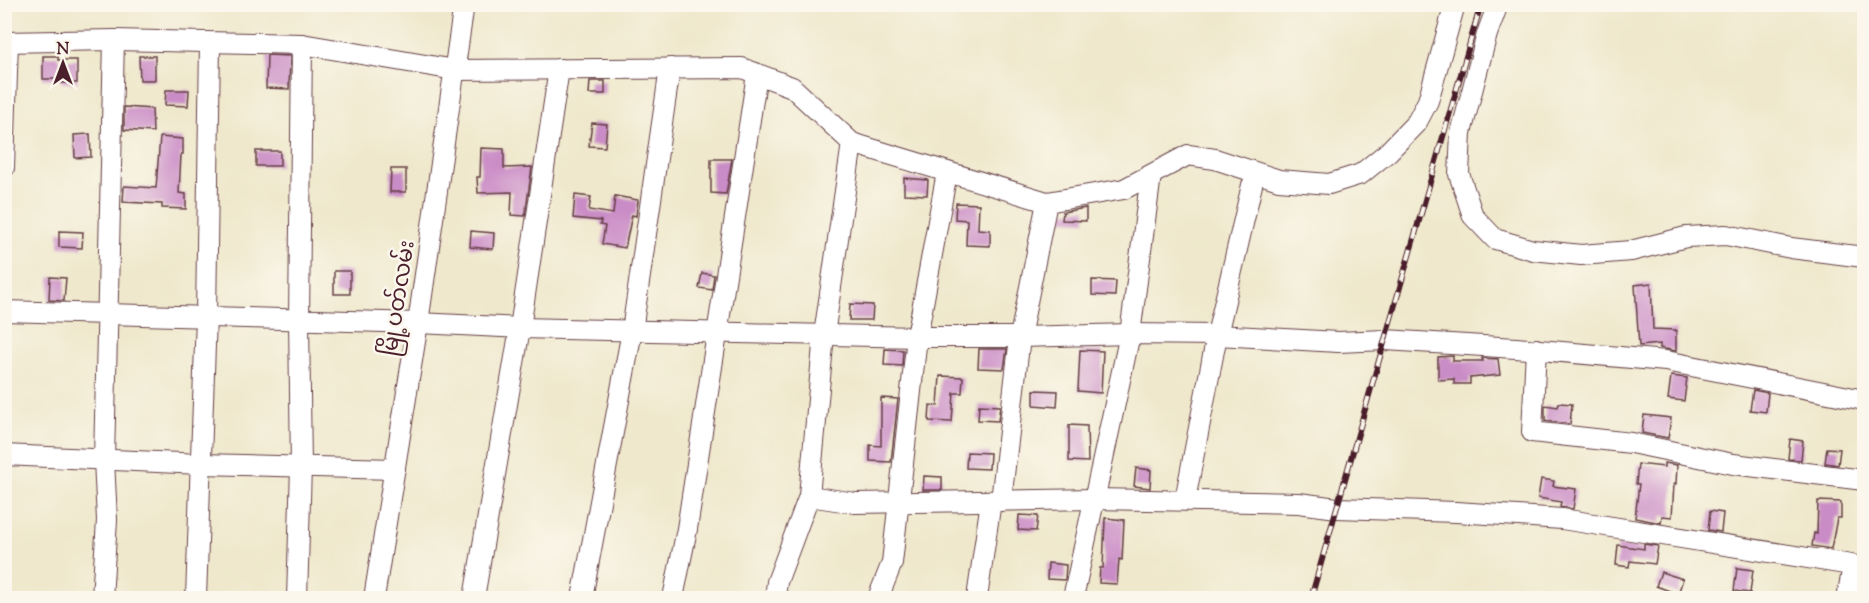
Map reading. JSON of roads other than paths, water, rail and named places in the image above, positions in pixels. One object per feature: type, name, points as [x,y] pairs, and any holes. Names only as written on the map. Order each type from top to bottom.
[{"type":"street","name":"မြို့ပတ်လမ်း","points":[[374,598],[464,4]]},
{"type":"street","points":[[4,168],[6,42],[114,40],[302,44],[455,70],[742,68],[792,87],[852,143],[1047,202],[1124,189],[1188,155],[1215,159],[1279,180],[1329,184],[1361,174],[1388,152],[1417,122],[1428,101],[1455,4]]},
{"type":"street","points":[[1498,4],[1487,34],[1461,133],[1459,174],[1473,216],[1495,239],[1533,250],[1581,255],[1631,250],[1686,237],[1726,236],[1791,248],[1864,257]]},
{"type":"street","points":[[102,598],[107,520],[104,460],[106,314],[114,40]]},
{"type":"street","points":[[196,598],[206,317],[210,43]]},
{"type":"street","points":[[297,598],[301,467],[298,320],[302,44]]},
{"type":"street","points":[[582,598],[632,331],[670,68]]},
{"type":"street","points":[[474,598],[520,328],[559,69]]},
{"type":"street","points":[[673,598],[687,529],[757,74]]},
{"type":"street","points":[[775,598],[777,582],[809,496],[825,335],[852,143]]},
{"type":"street","points":[[878,598],[892,563],[917,337],[947,172]]},
{"type":"street","points":[[1072,598],[1130,334],[1151,175]]},
{"type":"street","points":[[1185,500],[1217,335],[1252,185]]},
{"type":"street","points":[[977,598],[996,501],[1020,337],[1047,202]]},
{"type":"street","points":[[4,311],[718,333],[917,337],[1130,334],[1217,335],[1338,342],[1385,340],[1536,349],[1666,361],[1864,400]]},
{"type":"street","points":[[1536,349],[1532,432],[1631,443],[1732,464],[1864,480]]},
{"type":"street","points":[[4,455],[201,464],[395,469]]},
{"type":"street","points":[[809,496],[855,503],[1095,500],[1299,503],[1337,508],[1456,512],[1562,519],[1859,567],[1848,598]]},
{"type":"railway","points":[[1311,598],[1481,4]]}]
